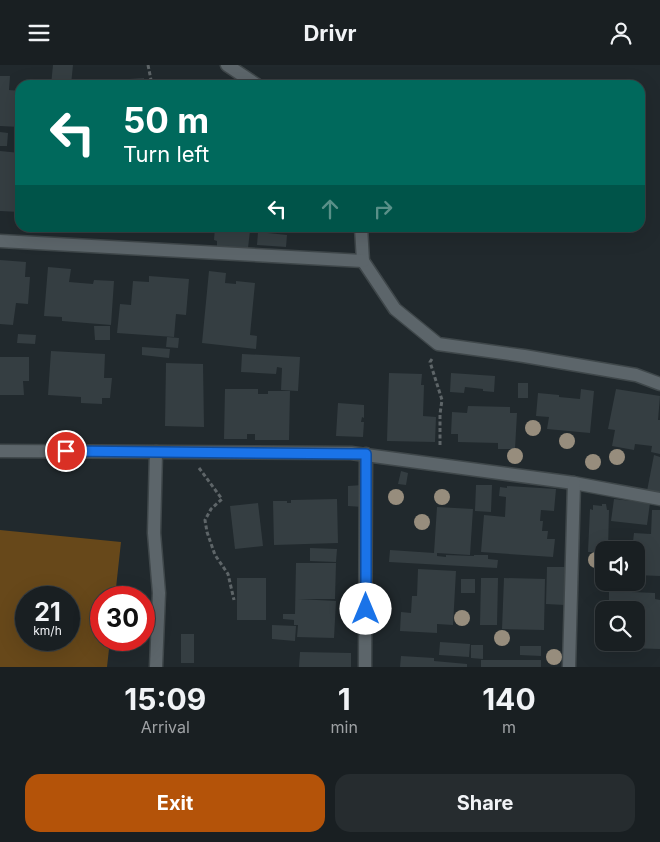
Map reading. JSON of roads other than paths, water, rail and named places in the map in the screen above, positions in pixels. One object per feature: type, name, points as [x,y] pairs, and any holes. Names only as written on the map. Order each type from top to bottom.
[{"type":"street","points":[[227,65],[250,80]]},
{"type":"street","points":[[361,232],[363,261],[395,309],[438,344],[636,375],[660,384]]},
{"type":"street","points":[[0,241],[363,261]]},
{"type":"street","points":[[0,451],[366,454],[574,483],[660,499]]},
{"type":"street","points":[[156,452],[154,533],[159,593],[156,667]]},
{"type":"street","points":[[365,667],[366,454]]},
{"type":"street","points":[[569,667],[574,483]]}]
